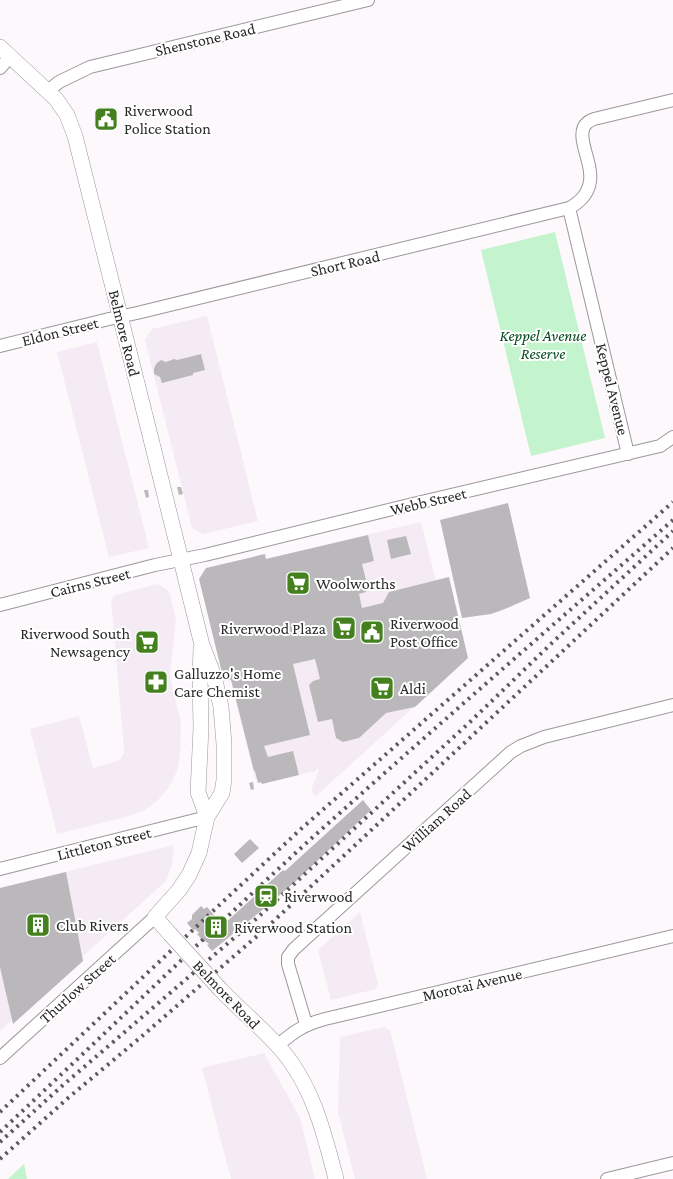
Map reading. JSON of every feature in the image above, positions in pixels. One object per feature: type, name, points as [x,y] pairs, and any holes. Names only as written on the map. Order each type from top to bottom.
[{"type":"main road","name":"Belmore Road","points":[[2,56],[56,99],[67,115],[75,136],[202,645],[214,676],[221,707],[224,744],[222,793],[207,818],[199,853],[189,875],[179,890],[155,917],[220,989],[278,1045],[292,1063],[312,1098],[324,1132],[336,1179]]},
{"type":"main road","name":"Belmore Road","points":[[202,645],[198,792],[207,818]]},
{"type":"street","name":"Shenstone Road","points":[[48,91],[59,82],[90,67],[368,0]]},
{"type":"street","points":[[569,208],[585,195],[589,185],[590,172],[582,132],[586,124],[594,119],[673,100]]},
{"type":"street","name":"Short Road","points":[[121,316],[569,208]]},
{"type":"street","name":"Keppel Avenue","points":[[569,208],[628,454]]},
{"type":"street","name":"Eldon Street","points":[[0,346],[121,316]]},
{"type":"street","name":"Webb Street","points":[[181,560],[660,446],[673,437]]},
{"type":"street","name":"Cairns Street","points":[[0,605],[181,560]]},
{"type":"street","name":"William Road","points":[[306,1024],[288,964],[288,957],[294,949],[511,752],[544,737],[673,705]]},
{"type":"street","name":"Littleton Street","points":[[0,869],[207,818]]},
{"type":"street","name":"Thurlow Street","points":[[0,1058],[155,917]]},
{"type":"street","name":"Morotai Avenue","points":[[278,1045],[306,1024],[673,936]]},
{"type":"street","points":[[607,1179],[673,1163]]},
{"type":"shaded area","points":[[207,316],[258,521],[203,534],[192,528],[145,340],[152,329]]},
{"type":"shaded area","points":[[97,342],[149,548],[109,557],[57,352]]},
{"type":"shaded area","name":"Riverwood Plaza","points":[[421,522],[458,667],[316,796],[311,790],[319,770],[318,768],[316,771],[264,783],[259,782],[255,778],[234,694],[210,572]]},
{"type":"shaded area","points":[[158,584],[169,591],[176,620],[170,676],[181,724],[180,755],[177,771],[169,787],[158,800],[145,810],[129,816],[57,834],[30,729],[79,716],[93,768],[120,760],[124,749],[111,599],[115,595]]},
{"type":"shaded area","points":[[174,845],[172,864],[166,881],[0,1031],[0,888]]},
{"type":"shaded area","points":[[360,912],[378,984],[376,989],[331,1000],[318,950]]},
{"type":"shaded area","points":[[384,1027],[390,1030],[427,1179],[355,1179],[338,1112],[340,1037]]},
{"type":"shaded area","points":[[264,1053],[300,1118],[315,1179],[231,1179],[202,1068]]},
{"type":"green space","name":"Keppel Avenue Reserve","points":[[555,232],[605,438],[531,456],[481,250]]},
{"type":"green space","points":[[24,1164],[27,1179],[8,1179]]},
{"type":"building","points":[[201,354],[205,370],[162,383],[160,377],[154,374],[154,368],[161,360],[166,362]]},
{"type":"building","points":[[177,487],[181,487],[183,494],[179,495]]},
{"type":"building","points":[[144,490],[148,490],[149,497],[146,498]]},
{"type":"building","points":[[508,503],[530,598],[491,614],[462,618],[440,520]]},
{"type":"building","name":"Riverwood Plaza","points":[[368,535],[374,561],[362,564],[368,588],[366,592],[359,594],[362,608],[383,603],[389,592],[449,577],[468,658],[415,707],[386,713],[359,738],[343,742],[336,738],[332,719],[318,722],[309,685],[313,681],[320,679],[315,659],[293,664],[310,735],[264,746],[268,757],[293,751],[299,775],[262,784],[261,782],[258,783],[231,680],[224,681],[199,579],[206,568],[265,554],[266,559]]},
{"type":"building","points":[[406,536],[411,554],[391,559],[387,540]]},
{"type":"building","points":[[253,782],[254,789],[251,790],[249,783]]},
{"type":"building","points":[[363,800],[371,810],[295,882],[212,951],[207,945],[209,944],[204,942],[197,934],[199,933],[195,929],[194,931],[187,923],[201,906],[204,909],[207,907],[223,925]]},
{"type":"building","points":[[250,839],[259,848],[242,863],[234,854]]},
{"type":"building","name":"Club Rivers","points":[[66,872],[83,961],[13,1024],[0,967],[0,888]]},
{"type":"railway","points":[[0,1112],[302,828],[673,502]]},
{"type":"railway","points":[[0,1132],[313,837],[673,520]]},
{"type":"railway","points":[[0,1142],[62,1086],[256,919],[673,531]]},
{"type":"railway","points":[[0,1159],[68,1098],[264,930],[673,548]]},
{"type":"place","name":"Riverwood Police Station","points":[[106,119]]},
{"type":"place","name":"Woolworths","points":[[298,583]]},
{"type":"place","name":"Riverwood Plaza","points":[[344,628]]},
{"type":"place","name":"Riverwood Post Office","points":[[372,632]]},
{"type":"place","name":"Riverwood South Newsagency","points":[[147,642]]},
{"type":"place","name":"Galluzzo's Home Care Chemist","points":[[156,682]]},
{"type":"place","name":"Aldi","points":[[382,688]]},
{"type":"place","name":"Riverwood","points":[[266,896]]},
{"type":"place","name":"Club Rivers","points":[[38,925]]},
{"type":"place","name":"Riverwood Station","points":[[216,927]]}]
